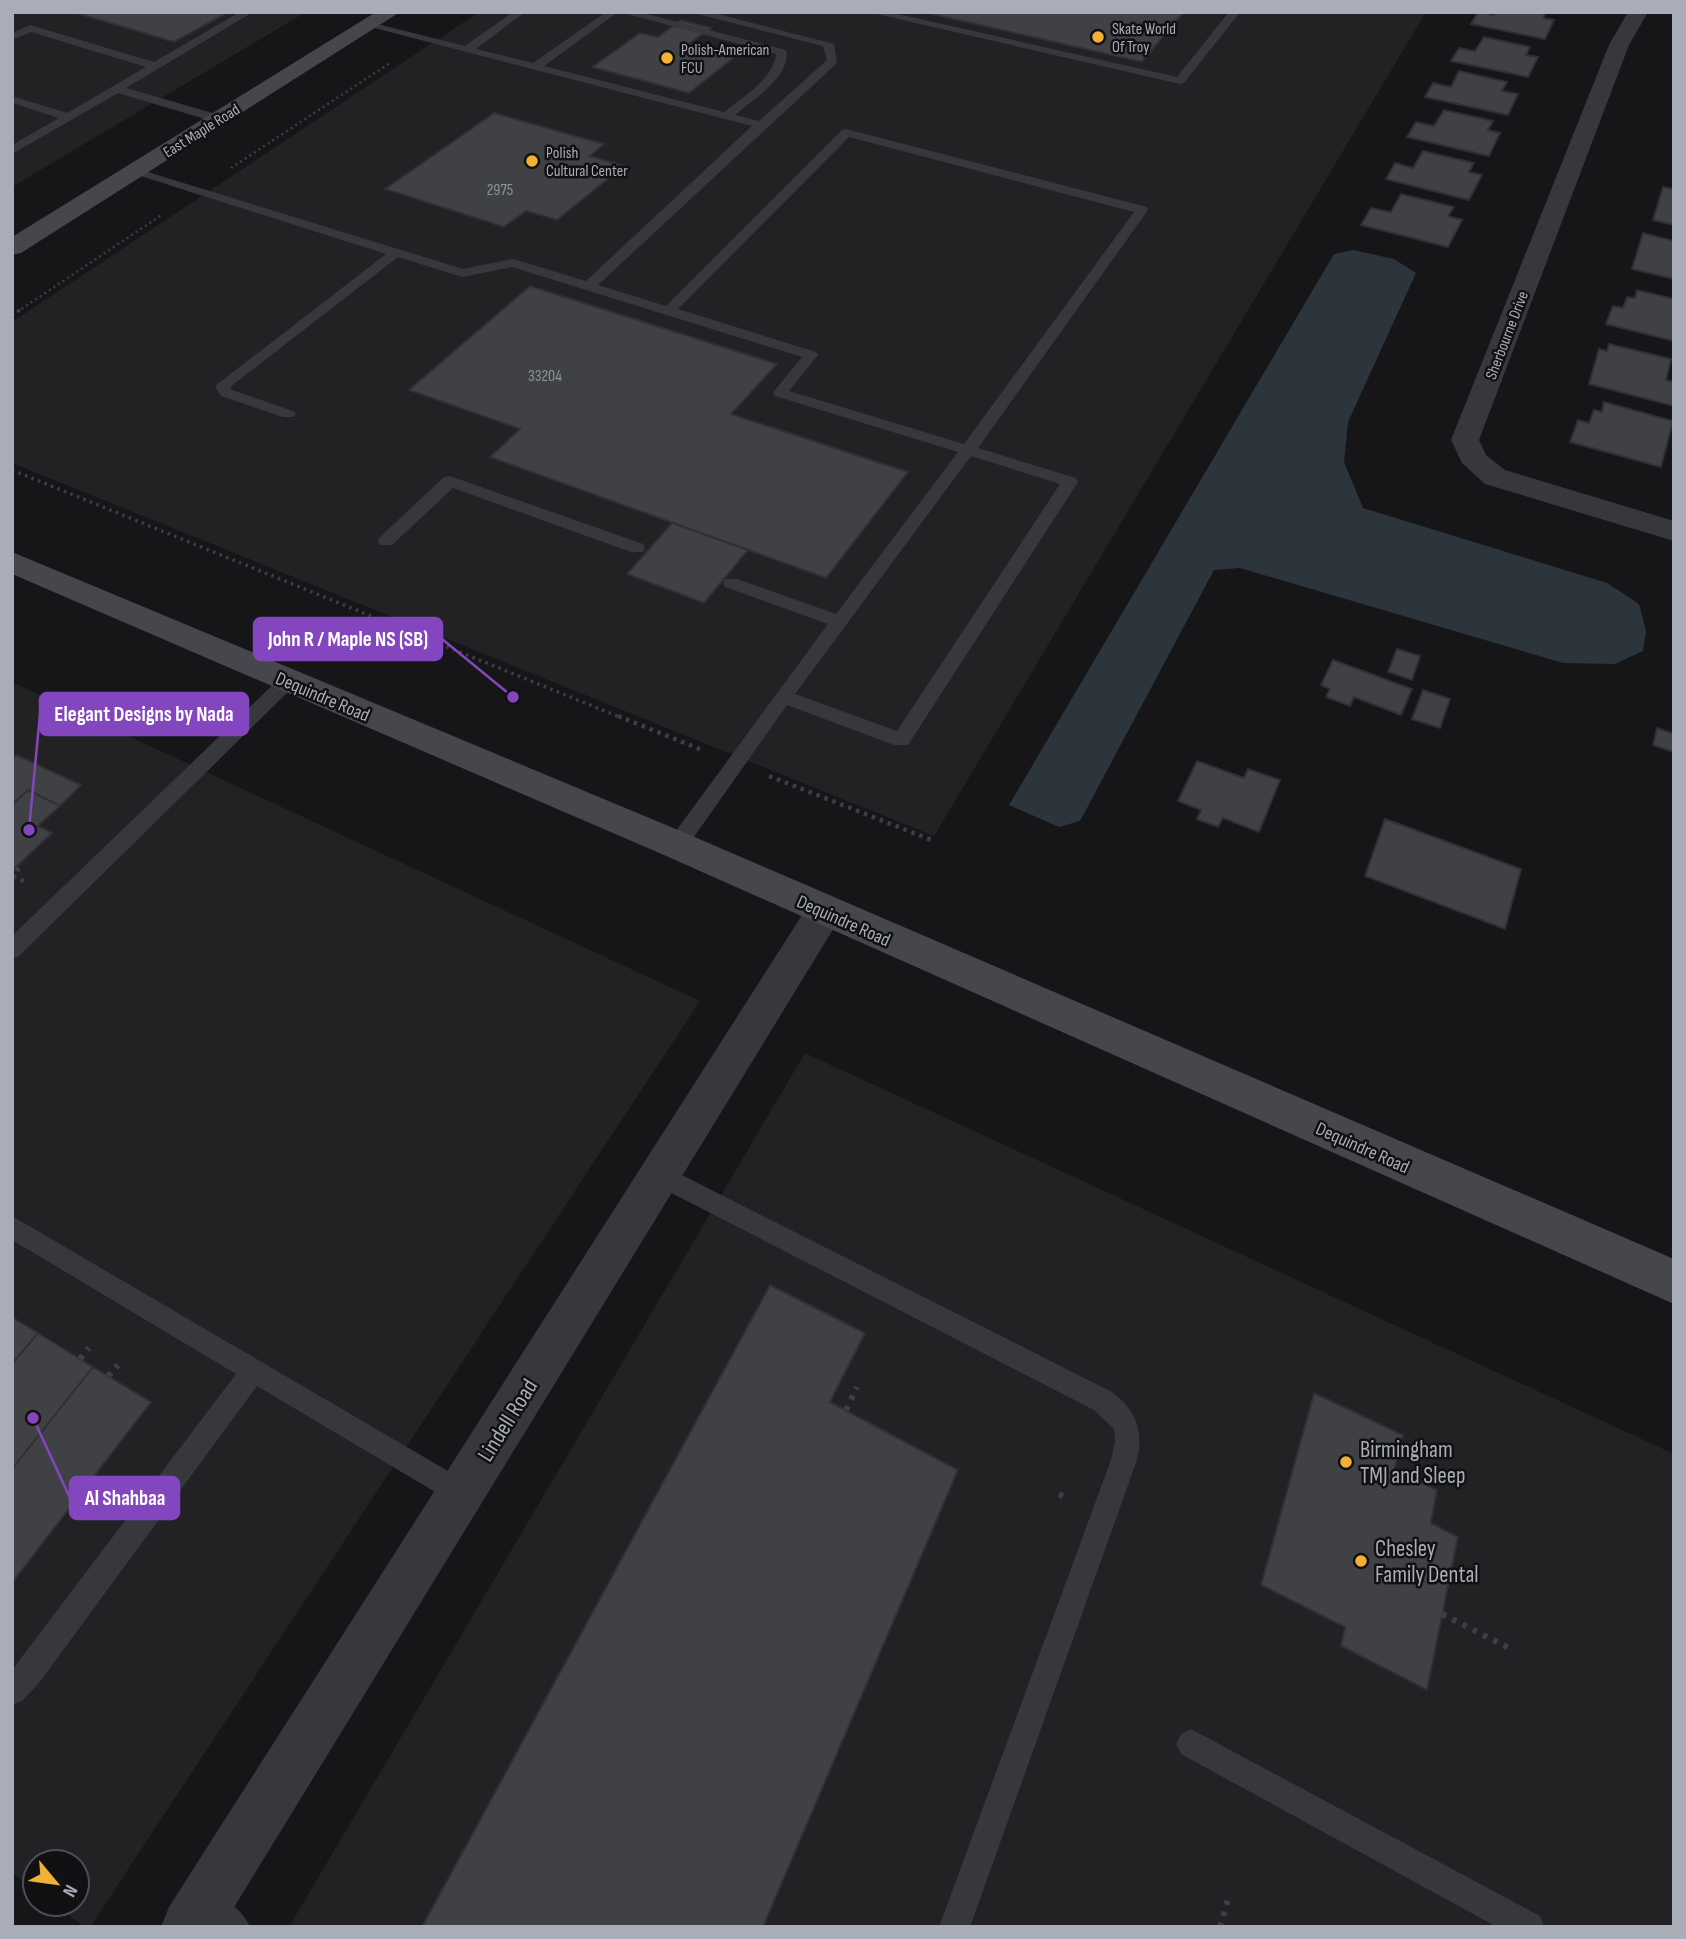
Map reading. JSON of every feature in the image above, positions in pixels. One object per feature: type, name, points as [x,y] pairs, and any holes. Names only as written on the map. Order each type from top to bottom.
[{"type":"main road","name":"East Maple Road","points":[[12,248],[390,12]]},
{"type":"main road","name":"Dequindre Road","points":[[12,562],[677,845],[824,912],[1674,1282]]},
{"type":"street","name":"Sherbourne Drive","points":[[1638,12],[1619,45],[1465,440],[1467,452],[1480,467],[1495,477],[1674,531]]},
{"type":"street","name":"Lindell Road","points":[[209,1919],[461,1493],[824,912]]},
{"type":"lane","points":[[12,150],[248,12]]},
{"type":"lane","points":[[468,49],[520,12]]},
{"type":"lane","points":[[536,67],[613,12]]},
{"type":"lane","points":[[625,12],[782,52],[783,62],[777,72],[726,116]]},
{"type":"lane","points":[[587,287],[833,61],[828,44],[695,12]]},
{"type":"lane","points":[[873,12],[1180,81],[1235,12]]},
{"type":"lane","points":[[369,25],[761,125]]},
{"type":"lane","points":[[12,37],[30,28],[156,66]]},
{"type":"lane","points":[[117,89],[219,119]]},
{"type":"lane","points":[[12,99],[69,117]]},
{"type":"lane","points":[[669,311],[846,133],[1143,210],[783,697],[677,845]]},
{"type":"lane","points":[[134,172],[462,273],[513,263],[811,355],[780,393],[1070,482],[901,740],[783,697]]},
{"type":"lane","points":[[288,414],[226,393],[222,386],[395,253]]},
{"type":"lane","points":[[386,541],[450,481],[637,548]]},
{"type":"lane","points":[[731,583],[840,622]]},
{"type":"lane","points":[[12,950],[288,681]]},
{"type":"lane","points":[[660,1175],[1103,1401],[1118,1411],[1126,1424],[1129,1442],[1124,1460],[954,1927]]},
{"type":"lane","points":[[12,1227],[461,1493]]},
{"type":"lane","points":[[12,1691],[29,1673],[254,1370]]},
{"type":"lane","points":[[1191,1744],[1529,1927]]},
{"type":"path","points":[[223,173],[390,62]]},
{"type":"path","points":[[12,314],[165,212]]},
{"type":"path","points":[[12,470],[711,753]]},
{"type":"path","points":[[768,776],[934,841]]},
{"type":"path","points":[[12,877],[18,870],[15,869]]},
{"type":"path","points":[[80,1359],[89,1348]]},
{"type":"path","points":[[108,1376],[118,1365]]},
{"type":"path","points":[[846,1410],[857,1388]]},
{"type":"path","points":[[1442,1614],[1509,1648]]},
{"type":"path","points":[[1220,1927],[1228,1899]]},
{"type":"shaded area","points":[[12,12],[306,12],[12,187]]},
{"type":"shaded area","points":[[479,12],[1426,12],[934,836],[12,463],[12,322]]},
{"type":"shaded area","points":[[1353,250],[1394,259],[1416,273],[1348,422],[1344,462],[1363,508],[1607,583],[1639,604],[1646,631],[1643,651],[1615,664],[1563,663],[1240,568],[1214,570],[1080,821],[1059,827],[1009,805],[1334,254]]},
{"type":"shaded area","points":[[12,682],[700,1001],[90,1927],[84,1927],[72,1918],[91,1918],[91,1848],[21,1848],[21,1879],[12,1872]]},
{"type":"shaded area","points":[[805,1053],[1674,1454],[1674,1927],[289,1927]]},
{"type":"building","points":[[73,12],[224,12],[227,13],[174,42]]},
{"type":"building","name":"Skate World Of Troy","points":[[923,12],[1184,12],[1142,62]]},
{"type":"building","points":[[1478,12],[1494,15],[1496,12],[1546,12],[1543,18],[1554,20],[1545,39],[1471,24]]},
{"type":"building","points":[[681,20],[711,28],[689,44],[736,56],[689,93],[592,67],[640,33],[658,37]]},
{"type":"building","points":[[1484,37],[1530,47],[1526,55],[1538,57],[1528,77],[1451,61],[1459,48],[1475,51]]},
{"type":"building","points":[[1459,71],[1507,82],[1502,91],[1518,94],[1508,115],[1425,97],[1433,83],[1451,87]]},
{"type":"building","points":[[1444,110],[1493,121],[1488,130],[1500,133],[1489,156],[1407,137],[1416,122],[1434,126]]},
{"type":"building","points":[[494,113],[604,144],[590,156],[624,166],[557,220],[526,211],[504,227],[385,189]]},
{"type":"building","points":[[1423,151],[1474,163],[1469,172],[1482,175],[1469,200],[1386,179],[1395,163],[1413,168]]},
{"type":"building","points":[[1663,187],[1674,189],[1674,225],[1653,220]]},
{"type":"building","points":[[1401,194],[1454,207],[1448,216],[1462,220],[1448,247],[1361,225],[1371,208],[1391,212]]},
{"type":"building","points":[[1643,233],[1674,241],[1674,279],[1632,269]]},
{"type":"building","points":[[530,286],[777,364],[731,414],[908,472],[826,578],[490,457],[520,429],[409,390]]},
{"type":"building","points":[[1637,290],[1674,299],[1674,341],[1606,324],[1613,306],[1623,308],[1627,297],[1635,298]]},
{"type":"building","points":[[1609,344],[1671,359],[1666,380],[1674,382],[1674,406],[1589,384],[1599,349],[1607,351]]},
{"type":"building","points":[[1604,402],[1673,421],[1661,467],[1570,442],[1578,420],[1589,423],[1594,410],[1602,412]]},
{"type":"building","points":[[672,523],[748,550],[704,603],[627,574]]},
{"type":"building","points":[[1397,649],[1420,656],[1412,680],[1388,672]]},
{"type":"building","points":[[1333,660],[1412,689],[1401,715],[1354,697],[1350,706],[1326,697],[1330,689],[1321,685]]},
{"type":"building","points":[[1423,690],[1450,699],[1440,728],[1412,719]]},
{"type":"building","points":[[1657,728],[1674,734],[1674,752],[1653,745]]},
{"type":"building","points":[[17,755],[81,785],[60,806],[28,790],[12,805],[12,759]]},
{"type":"building","points":[[1197,761],[1244,778],[1248,769],[1280,780],[1259,832],[1223,818],[1218,827],[1197,819],[1201,810],[1178,801]]},
{"type":"building","points":[[28,790],[60,806],[38,826],[52,833],[12,871],[12,805]]},
{"type":"building","points":[[1385,819],[1521,869],[1505,929],[1365,876]]},
{"type":"building","points":[[770,1285],[865,1333],[830,1402],[958,1470],[763,1927],[422,1927]]},
{"type":"building","points":[[12,1317],[38,1333],[12,1364]]},
{"type":"building","points":[[38,1333],[93,1367],[12,1469],[12,1364]]},
{"type":"building","points":[[93,1367],[151,1402],[12,1583],[12,1469]]},
{"type":"building","name":"Chesley Family Dental","points":[[1314,1393],[1403,1435],[1394,1470],[1437,1490],[1431,1523],[1458,1537],[1427,1690],[1341,1646],[1345,1627],[1261,1585]]},
{"type":"place","name":"Skate World Of Troy","points":[[1098,37]]},
{"type":"place","name":"Polish-American FCU","points":[[667,58]]},
{"type":"place","name":"Polish Cultural Center","points":[[532,161]]},
{"type":"place","name":"John R / Maple NS (SB)","points":[[513,697]]},
{"type":"place","name":"Elegant Designs by Nada","points":[[29,830]]},
{"type":"place","name":"Al Shahbaa","points":[[33,1418]]},
{"type":"place","name":"Birmingham TMJ and Sleep","points":[[1346,1462]]},
{"type":"place","name":"Chesley Family Dental","points":[[1361,1561]]}]
